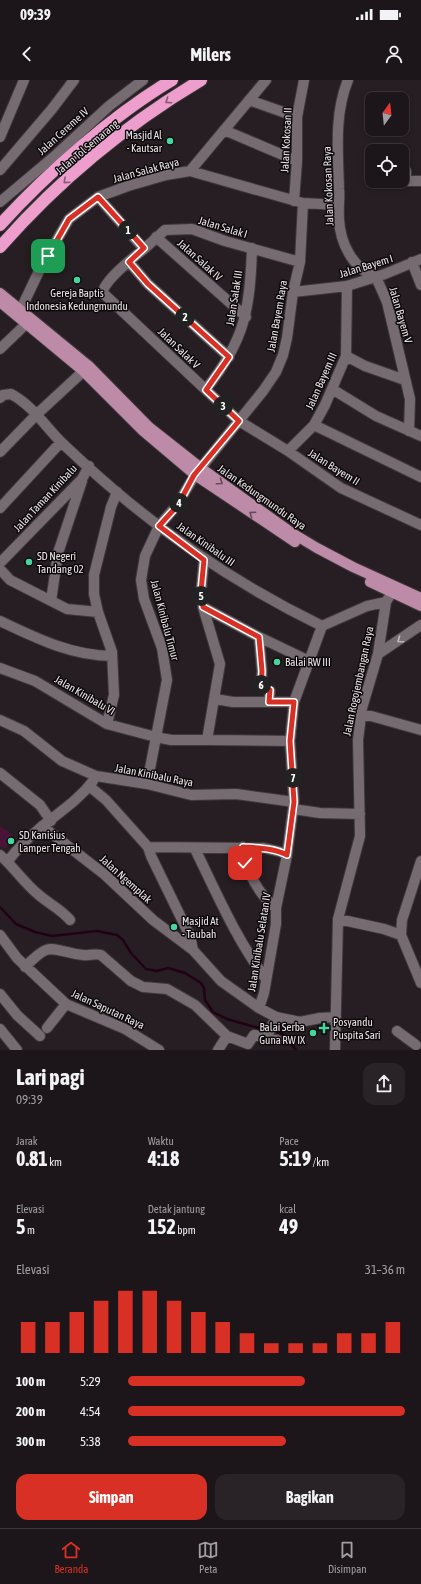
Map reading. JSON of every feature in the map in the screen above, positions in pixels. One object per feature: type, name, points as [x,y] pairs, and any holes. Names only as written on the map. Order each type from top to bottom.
[{"type":"highway","name":"Jalan Tol Semarang","points":[[0,225],[30,194],[94,136],[172,80]]},
{"type":"highway","name":"Jalan Tol Semarang","points":[[0,247],[57,189],[111,142],[146,116],[201,80]]},
{"type":"main road","name":"Jalan Kedungmundu Raya","points":[[0,293],[86,369],[198,472],[304,540],[353,568],[391,594],[421,606]]},
{"type":"main road","name":"Jalan Kedungmundu Raya","points":[[0,302],[25,325],[86,369]]},
{"type":"main road","name":"Jalan Kedungmundu Raya","points":[[391,594],[421,598]]},
{"type":"street","points":[[0,137],[24,80]]},
{"type":"street","points":[[0,170],[52,109],[74,80]]},
{"type":"street","name":"Jalan Cereme IV","points":[[0,202],[57,154],[109,106],[143,80]]},
{"type":"street","points":[[190,171],[266,80]]},
{"type":"street","name":"Jalan Kokosan II","points":[[298,202],[297,117],[303,80]]},
{"type":"street","name":"Jalan Kokosan Raya","points":[[348,80],[343,92],[339,114],[339,222],[350,256],[359,268],[376,277]]},
{"type":"street","points":[[249,100],[297,117]]},
{"type":"street","points":[[224,130],[297,161]]},
{"type":"street","name":"Jalan Salak Raya","points":[[20,311],[40,268],[69,219],[98,197],[128,186],[159,177],[190,171],[298,202],[338,205]]},
{"type":"street","points":[[409,181],[421,181]]},
{"type":"street","points":[[98,197],[144,248]]},
{"type":"street","name":"Jalan Bayem Raya","points":[[198,472],[276,372],[283,355],[293,292],[300,262],[298,202]]},
{"type":"street","name":"Jalan Salak I","points":[[102,292],[114,275],[165,230],[192,229],[300,262]]},
{"type":"street","name":"Jalan Salak IV","points":[[156,237],[246,317]]},
{"type":"street","name":"Jalan Salak III","points":[[206,390],[229,357],[238,341],[246,317],[251,275],[252,248]]},
{"type":"street","points":[[417,261],[421,285]]},
{"type":"street","name":"Jalan Bayem I","points":[[293,292],[347,286],[376,277],[417,261]]},
{"type":"street","points":[[129,262],[148,284],[229,357]]},
{"type":"street","name":"Jalan Bayem V","points":[[376,277],[387,302],[410,399],[409,431]]},
{"type":"street","name":"Jalan Bayem III","points":[[288,451],[314,425],[346,356],[347,286]]},
{"type":"street","name":"Jalan Salak V","points":[[102,292],[184,371],[239,421]]},
{"type":"street","points":[[0,349],[25,325]]},
{"type":"street","points":[[346,356],[365,366],[405,380]]},
{"type":"street","points":[[0,452],[36,415],[86,369]]},
{"type":"street","points":[[332,389],[376,416],[421,436]]},
{"type":"street","name":"Jalan Kinibalu III","points":[[4,396],[17,398],[62,442],[117,492],[204,560],[275,603],[322,626]]},
{"type":"street","name":"Jalan Bayem II","points":[[239,421],[288,451],[341,488],[421,525]]},
{"type":"street","points":[[314,425],[421,477]]},
{"type":"street","points":[[0,508],[62,442]]},
{"type":"street","name":"Jalan Taman Kinibalu","points":[[51,601],[58,553],[74,494],[89,466]]},
{"type":"street","name":"Jalan Kinibalu Timur","points":[[147,784],[167,680],[162,648],[144,599],[141,580],[145,556],[159,526],[178,505],[198,472]]},
{"type":"street","points":[[107,724],[114,696],[112,656],[94,594],[94,575],[111,507],[117,492]]},
{"type":"street","name":"Jalan Taman Kinibalu","points":[[0,563],[74,494]]},
{"type":"street","points":[[204,560],[201,591],[203,607],[220,664],[207,740]]},
{"type":"street","points":[[0,569],[10,580],[67,609],[98,612]]},
{"type":"street","points":[[293,806],[290,741],[294,702],[322,626],[391,594]]},
{"type":"street","name":"Jalan Rogojembangan Raya","points":[[335,1050],[338,919],[360,836],[358,740],[362,716],[378,654],[391,594]]},
{"type":"street","points":[[203,607],[259,637],[309,661]]},
{"type":"street","points":[[0,621],[69,651],[93,656],[112,656]]},
{"type":"street","points":[[378,654],[421,625]]},
{"type":"street","points":[[259,637],[262,671],[261,687],[270,690],[269,702]]},
{"type":"street","name":"Jalan Kinibalu VI","points":[[0,668],[35,681],[107,724],[156,737],[171,740],[290,741]]},
{"type":"street","points":[[215,699],[233,702],[294,702]]},
{"type":"street","points":[[362,716],[371,716],[421,730]]},
{"type":"street","name":"Jalan Kinibalu Raya","points":[[0,720],[24,732],[62,761],[96,776],[147,784],[191,795],[236,794],[320,813],[360,814]]},
{"type":"street","points":[[0,773],[40,805],[51,821]]},
{"type":"street","points":[[70,920],[61,910],[40,896],[19,876],[4,858],[19,847],[42,826],[61,813],[89,786],[96,776]]},
{"type":"street","name":"Jalan Ngemplak","points":[[89,786],[106,800],[148,847],[190,936],[194,950]]},
{"type":"street","name":"Jalan Kinibalu Selatan IV","points":[[259,1008],[276,924],[276,908],[287,855],[293,806]]},
{"type":"street","name":"Jalan Ngemplak","points":[[42,826],[104,874],[148,915],[194,950],[221,981],[259,1008],[276,1016],[300,1022],[320,1018],[336,1017]]},
{"type":"street","points":[[148,847],[195,849],[243,847],[264,848],[287,855]]},
{"type":"street","points":[[243,847],[245,863],[251,877],[260,892],[276,908]]},
{"type":"street","points":[[195,849],[232,926],[251,959],[266,979]]},
{"type":"street","points":[[421,861],[418,889],[402,920],[401,935],[421,983]]},
{"type":"street","points":[[338,919],[384,929],[401,935]]},
{"type":"street","name":"Jalan Saputan Raya","points":[[0,935],[25,966],[66,1004],[125,1029],[160,1050]]},
{"type":"street","points":[[25,966],[45,949],[57,949],[83,955],[101,955],[135,984],[143,987],[164,988],[191,1003],[227,1036],[246,1044],[254,1035],[277,1040]]},
{"type":"street","points":[[0,994],[17,1015],[40,1036]]},
{"type":"street","points":[[47,1028],[66,1004]]},
{"type":"street","points":[[267,1037],[276,1016]]},
{"type":"street","points":[[0,1029],[17,1050]]},
{"type":"street","points":[[397,1031],[417,1044]]},
{"type":"street","points":[[218,1050],[227,1036]]},
{"type":"shaded area","points":[[0,826],[14,836],[5,849],[0,846]]},
{"type":"waterway","points":[[0,907],[16,924],[35,932],[52,936],[97,931],[117,935],[123,940],[131,953],[146,969],[157,971],[168,968],[185,973],[201,983],[204,988],[205,1000],[213,1012],[227,1019],[266,1030]]},
{"type":"waterway","points":[[273,1030],[283,1034],[296,1050]]},
{"type":"place","name":"Masjid Al - Kautsar","points":[[170,141]]},
{"type":"place","name":"Gereja Baptis Indonesia Kedungmundu","points":[[77,280]]},
{"type":"place","name":"SD Negeri Tandang 02","points":[[29,562]]},
{"type":"place","name":"Balai RW III","points":[[277,662]]},
{"type":"place","name":"SD Kanisius Lamper Tengah","points":[[11,841]]},
{"type":"place","name":"Masjid At - Taubah","points":[[174,927]]},
{"type":"place","name":"Posyandu Puspita Sari","points":[[324,1028]]},
{"type":"place","name":"Balai Serba Guna RW IX","points":[[313,1033]]},
{"type":"route","points":[[48,256],[69,219],[98,197],[144,248],[129,262],[148,284],[172,304],[204,336],[229,357],[226,364],[206,390],[239,421],[224,437],[194,475],[178,505],[159,526],[204,560],[201,591],[203,607],[259,637],[262,671],[260,682],[262,688],[270,690],[269,702],[294,702],[290,741],[294,802],[287,855],[264,848],[243,847],[245,863]]}]
